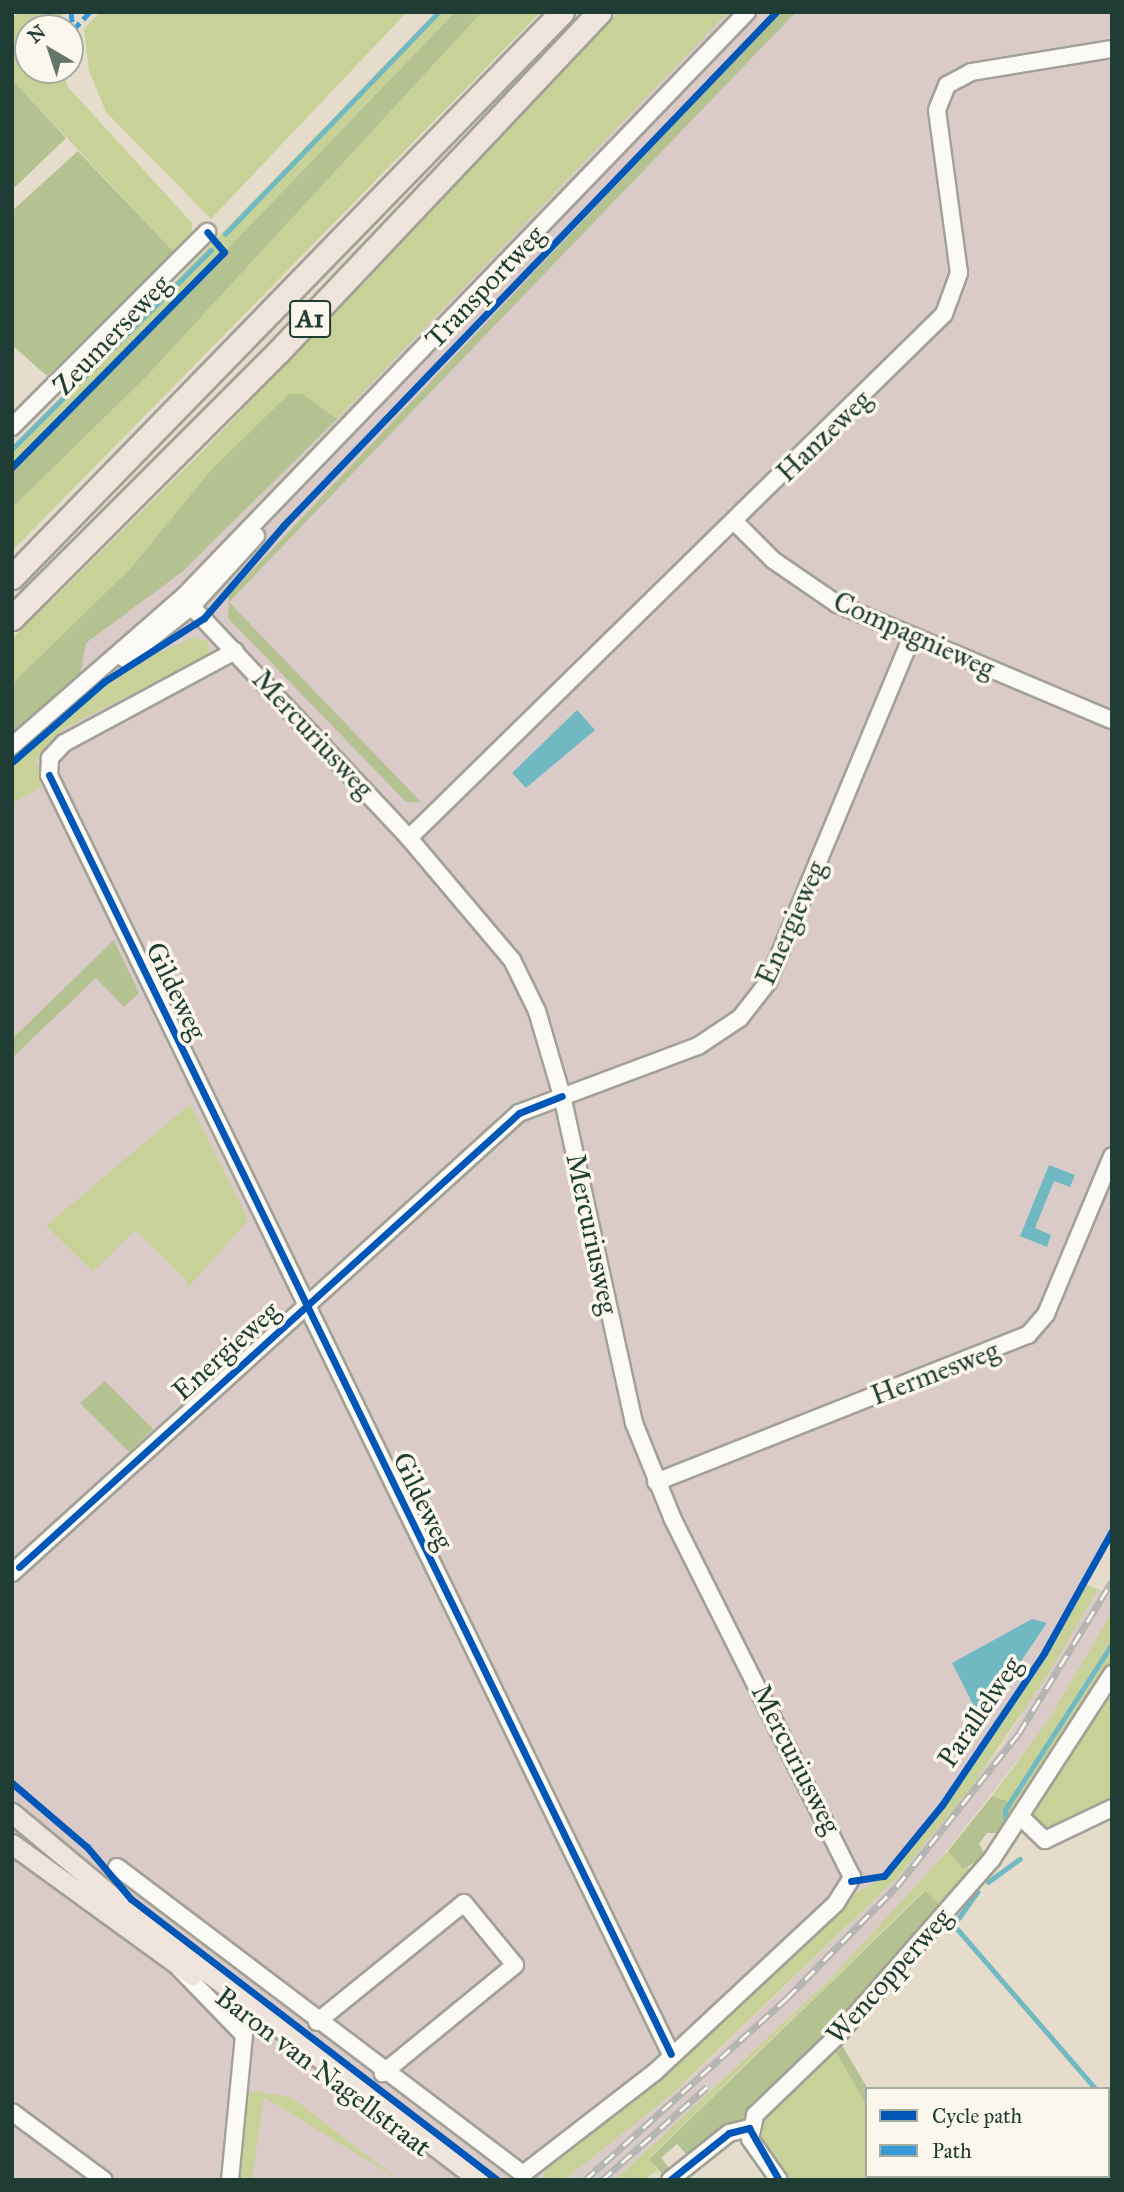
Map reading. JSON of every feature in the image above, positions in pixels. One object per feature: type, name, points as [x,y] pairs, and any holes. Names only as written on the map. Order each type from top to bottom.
[{"type":"highway","name":"A1","points":[[12,577],[562,12]]},
{"type":"highway","name":"A1","points":[[12,618],[278,352],[600,12]]},
{"type":"main road","name":"Baron van Nagellstraat","points":[[12,1813],[155,1932],[479,2180]]},
{"type":"main road","name":"Baron van Nagellstraat","points":[[12,1844],[465,2180]]},
{"type":"street","name":"Transportweg","points":[[188,601],[747,12]]},
{"type":"street","name":"Transportweg","points":[[188,601],[759,12]]},
{"type":"street","name":"Hanzeweg","points":[[409,838],[735,522],[944,314],[959,273],[937,110],[947,85],[971,72],[1112,49]]},
{"type":"street","name":"Zeumerseweg","points":[[12,427],[207,232]]},
{"type":"street","name":"Compagnieweg","points":[[735,522],[810,588],[912,636],[1112,720]]},
{"type":"street","name":"Mercuriusweg","points":[[188,601],[409,838],[512,960],[537,1011],[562,1096],[634,1423],[656,1482],[847,1859],[851,1881],[836,1903],[671,2054]]},
{"type":"street","points":[[12,746],[84,683],[142,649],[188,601]]},
{"type":"street","name":"Energieweg","points":[[15,1572],[519,1113],[698,1046],[754,1002],[912,636]]},
{"type":"street","name":"Mercuriusweg","points":[[49,775],[50,758],[64,743],[235,651]]},
{"type":"street","name":"Gildeweg","points":[[49,775],[305,1307],[671,2054]]},
{"type":"street","name":"Hermesweg","points":[[656,1482],[1028,1335],[1046,1314],[1112,1156]]},
{"type":"street","name":"Wencopperweg","points":[[749,2127],[759,2108],[917,1947],[1022,1818],[1112,1674]]},
{"type":"street","points":[[1022,1818],[1045,1840],[1112,1808]]},
{"type":"street","points":[[117,1867],[383,2073],[523,2174],[671,2054]]},
{"type":"street","points":[[317,2022],[464,1903],[515,1965],[383,2073]]},
{"type":"street","name":"Baron van Nagellstraat","points":[[179,1967],[244,2035],[244,2082],[230,2180]]},
{"type":"street","points":[[12,2112],[104,2180]]},
{"type":"street","points":[[670,2180],[729,2133],[749,2127],[779,2180]]},
{"type":"shaded area","points":[[687,12],[1112,12],[1112,1541],[976,1767],[892,1876],[555,2180],[12,2180],[12,664]]},
{"type":"shaded area","points":[[1098,1589],[1112,1595],[1112,1612],[1095,1645],[1046,1724],[926,1877],[828,1981],[615,2180],[564,2180],[690,2078],[897,1878],[1002,1746]]},
{"type":"green space","points":[[19,12],[63,12],[62,14],[17,14]]},
{"type":"green space","points":[[100,12],[407,12],[211,219],[106,112],[89,71],[84,29]]},
{"type":"green space","points":[[436,12],[455,12],[12,473],[12,450]]},
{"type":"green space","points":[[455,12],[482,12],[145,378],[12,508],[12,473]]},
{"type":"green space","points":[[482,12],[541,12],[12,551],[12,508],[145,378]]},
{"type":"green space","points":[[618,12],[728,12],[337,419],[303,394],[210,471],[132,567],[12,684],[12,639],[203,451]]},
{"type":"green space","points":[[780,12],[796,12],[229,602],[421,802],[406,802],[228,618],[229,595]]},
{"type":"green space","points":[[14,17],[14,81],[12,79]]},
{"type":"green space","points":[[12,79],[66,138],[12,190]]},
{"type":"green space","points":[[17,84],[67,84],[192,223],[192,235],[175,253]]},
{"type":"green space","points":[[78,151],[175,253],[47,376],[12,345],[12,211]]},
{"type":"green space","points":[[289,394],[303,394],[337,419],[182,572],[86,643],[80,676],[12,739],[12,684],[132,567],[210,471]]},
{"type":"green space","points":[[191,638],[208,641],[209,655],[65,728],[37,760],[41,787],[12,804],[12,768],[123,669]]},
{"type":"green space","points":[[114,940],[139,993],[124,1007],[96,978],[12,1058],[12,1039]]},
{"type":"green space","points":[[190,1104],[248,1220],[186,1290],[187,1281],[135,1230],[93,1272],[46,1226]]},
{"type":"green space","points":[[105,1381],[153,1429],[129,1452],[80,1403]]},
{"type":"green space","points":[[1086,1585],[1098,1589],[1051,1670],[970,1789],[897,1878],[671,2095],[564,2180],[547,2180],[543,2173],[658,2079],[853,1895],[891,1872],[975,1764]]},
{"type":"green space","points":[[1112,1612],[1112,1662],[1013,1819],[992,1796],[1049,1719]]},
{"type":"green space","points":[[1112,1692],[1112,1800],[1044,1833],[1030,1818]]},
{"type":"green space","points":[[992,1796],[1009,1802],[1013,1819],[1004,1833],[987,1833],[979,1844],[986,1856],[963,1869],[948,1851]]},
{"type":"green space","points":[[948,1851],[971,1870],[983,1860],[943,1907],[924,1891],[649,2158],[662,2178],[656,2171],[645,2180],[615,2180],[828,1981]]},
{"type":"green space","points":[[925,1891],[943,1907],[833,2029],[744,2119],[688,2156],[677,2144],[661,2158],[671,2170],[664,2176],[649,2159]]},
{"type":"green space","points":[[840,2042],[867,2087],[865,2103],[834,2049]]},
{"type":"green space","points":[[834,2049],[865,2103],[865,2178],[898,2180],[787,2180],[760,2145],[755,2130],[761,2115]]},
{"type":"green space","points":[[255,2091],[291,2097],[399,2180],[264,2097],[252,2180],[237,2180],[248,2094]]},
{"type":"water","points":[[577,710],[595,730],[526,788],[512,773]]},
{"type":"water","points":[[1049,1165],[1075,1175],[1070,1187],[1054,1181],[1035,1228],[1051,1235],[1047,1247],[1020,1236]]},
{"type":"water","points":[[1032,1619],[1047,1623],[981,1720],[952,1663]]},
{"type":"waterway","points":[[225,234],[439,12]]},
{"type":"waterway","points":[[12,449],[211,250]]},
{"type":"waterway","points":[[1006,1822],[1005,1810],[1112,1644]]},
{"type":"waterway","points":[[988,1882],[1020,1859]]},
{"type":"waterway","points":[[978,1892],[954,1925],[1094,2087]]},
{"type":"railway","points":[[585,2180],[787,1998],[897,1886],[1019,1733],[1112,1581]]},
{"type":"railway","points":[[602,2180],[707,2087]]},
{"type":"marked path","points":[[84,18],[90,12]]},
{"type":"cycle path","points":[[12,762],[105,681],[204,618],[283,526],[776,12]]},
{"type":"cycle path","points":[[12,467],[224,252],[207,232]]},
{"type":"cycle path","points":[[49,775],[671,2054]]},
{"type":"cycle path","points":[[19,1567],[519,1113],[562,1096]]},
{"type":"cycle path","name":"Parallelweg","points":[[851,1881],[884,1876],[942,1805],[1044,1653],[1112,1531]]},
{"type":"cycle path","points":[[12,1783],[87,1847],[131,1899],[497,2180]]},
{"type":"cycle path","points":[[670,2180],[729,2133],[749,2128],[779,2180]]}]
